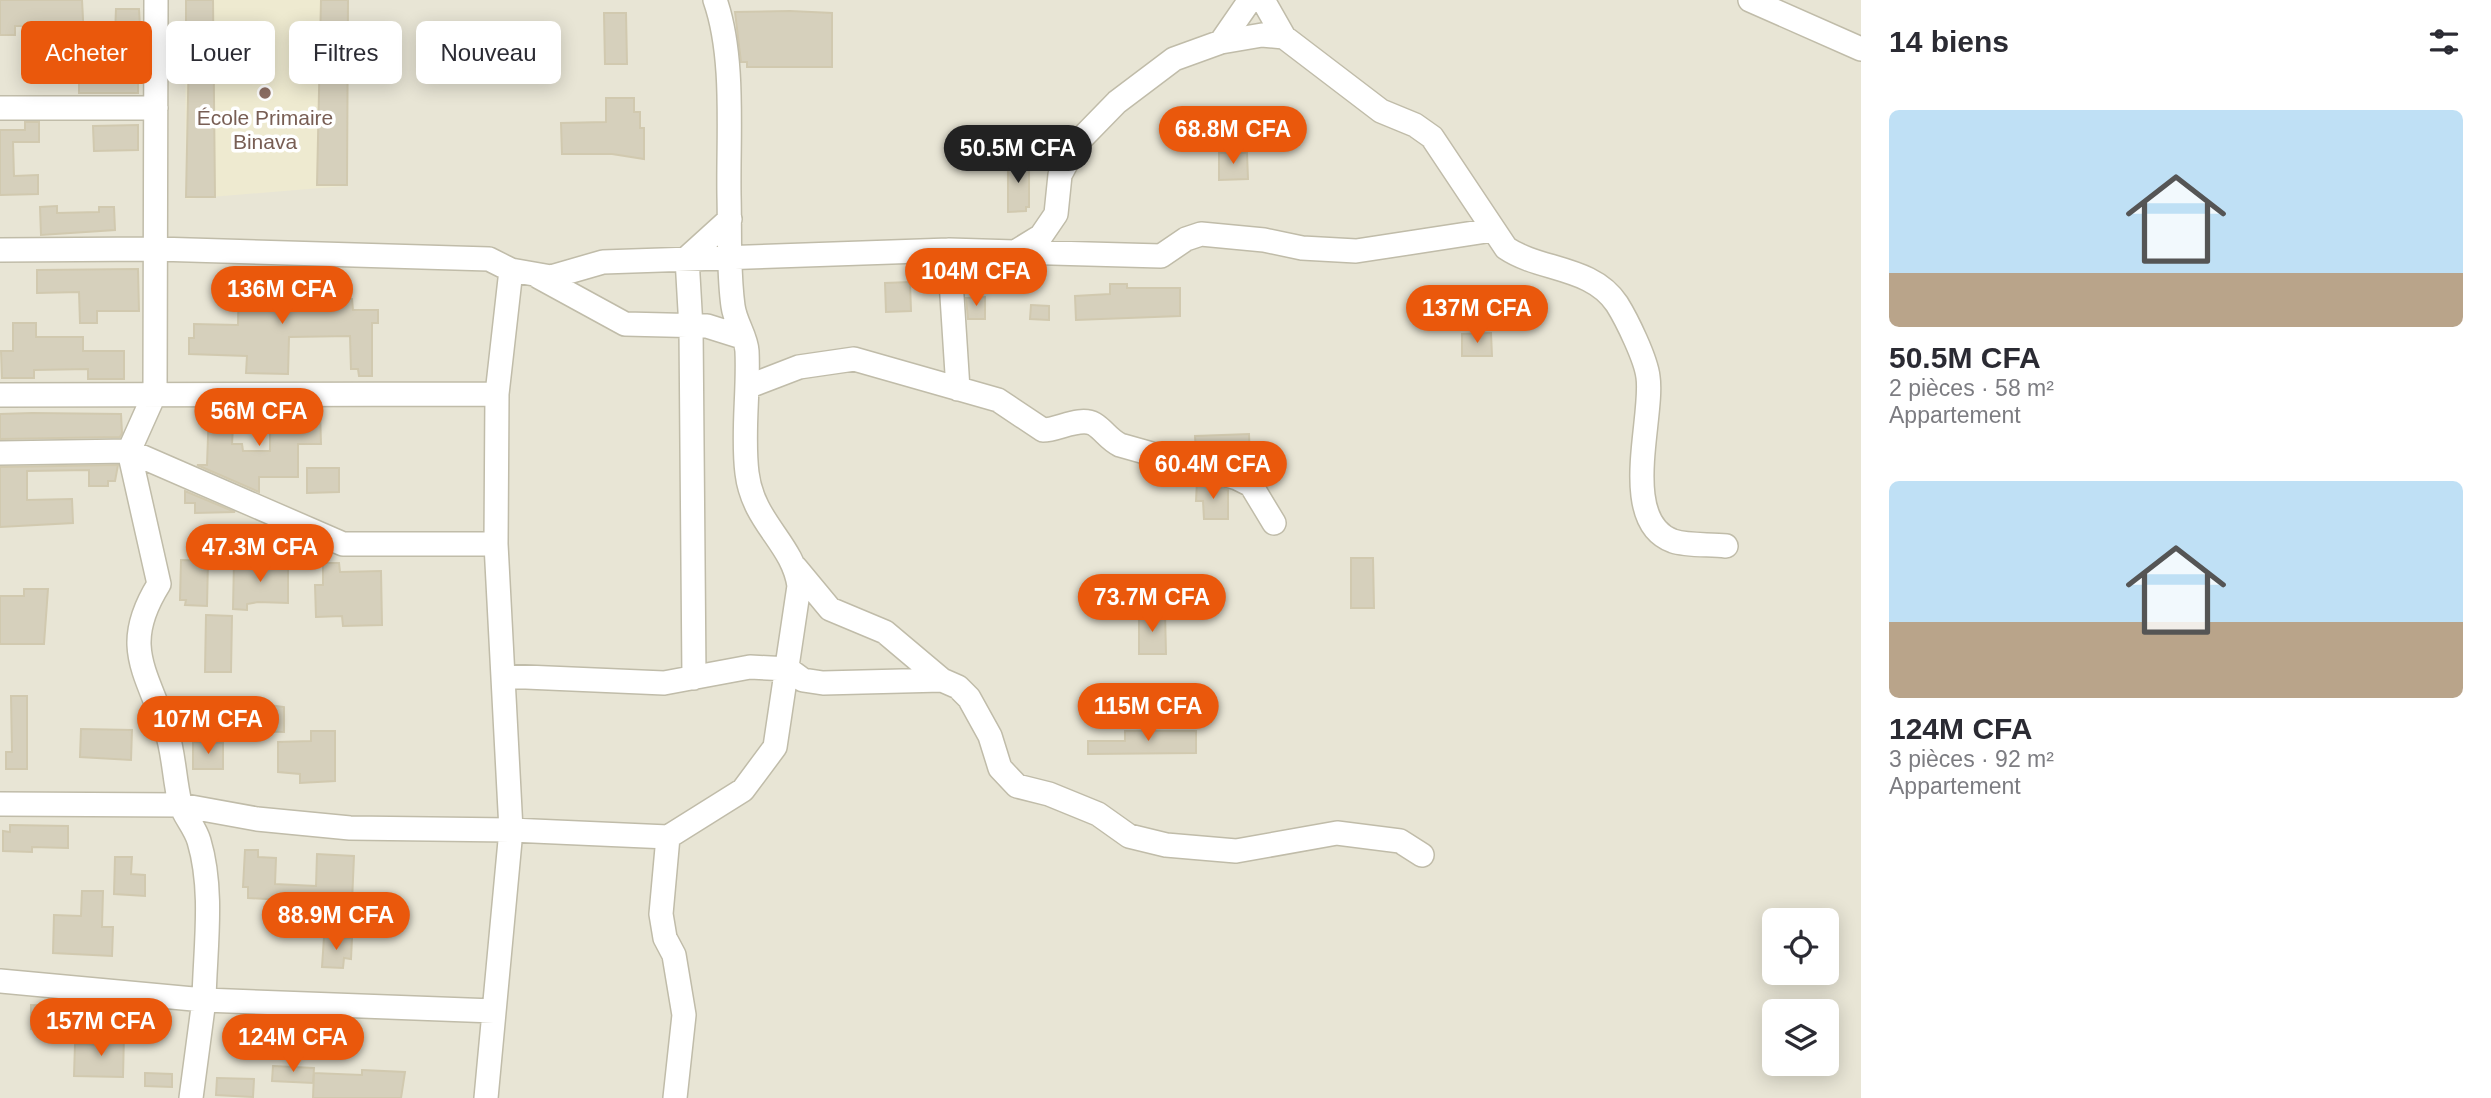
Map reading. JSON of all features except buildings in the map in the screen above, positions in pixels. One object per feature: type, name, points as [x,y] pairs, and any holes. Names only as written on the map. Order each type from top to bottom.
[{"type":"street","points":[[156,0],[155,393],[130,451],[159,584],[146,604],[139,625],[138,653],[167,732],[180,805],[199,839],[207,881],[204,1000],[191,1098]]},
{"type":"street","points":[[715,0],[724,27],[732,302],[747,347],[745,452],[752,500],[796,568],[830,609],[885,632],[943,680],[958,687],[969,698],[990,736],[1000,768],[1017,786],[1049,794],[1098,814],[1129,836],[1166,845],[1236,850],[1337,834],[1400,841],[1422,855]]},
{"type":"street","points":[[1220,42],[1250,0]]},
{"type":"street","points":[[1263,0],[1284,37],[1381,111],[1424,130],[1506,248],[1521,258],[1564,269],[1601,285],[1617,304],[1646,362],[1648,395],[1641,467],[1645,499],[1653,526],[1672,541],[1726,545]]},
{"type":"street","points":[[1750,0],[1861,49]]},
{"type":"street","points":[[1015,253],[1041,236],[1056,214],[1060,175],[1077,143],[1117,102],[1174,59],[1220,42],[1262,35],[1284,37]]},
{"type":"street","points":[[0,108],[156,108]]},
{"type":"street","points":[[687,258],[730,219]]},
{"type":"street","points":[[0,250],[157,249],[489,259],[511,270],[537,276],[565,275],[603,262],[731,256],[949,250],[1161,256],[1186,239],[1200,234],[1264,240],[1302,248],[1356,250],[1493,230]]},
{"type":"street","points":[[949,250],[958,389]]},
{"type":"street","points":[[687,258],[691,328],[694,678]]},
{"type":"street","points":[[486,1098],[511,830],[496,544],[497,394],[511,270]]},
{"type":"street","points":[[537,276],[625,324],[718,328],[742,337]]},
{"type":"street","points":[[747,387],[799,367],[854,359],[998,400],[1044,430],[1086,422],[1094,424],[1106,438],[1120,445],[1237,478],[1251,485],[1274,523]]},
{"type":"street","points":[[0,395],[497,394]]},
{"type":"street","points":[[0,453],[130,451],[343,544],[496,544]]},
{"type":"street","points":[[0,804],[180,805],[257,819],[350,828],[511,830],[668,837],[710,814],[743,790],[775,747],[799,586],[796,568]]},
{"type":"street","points":[[504,676],[664,683],[731,668],[788,669],[803,680],[823,683],[943,680]]},
{"type":"street","points":[[668,837],[662,914],[665,938],[674,956],[684,1015],[676,1098]]},
{"type":"street","points":[[0,981],[204,1000],[494,1011]]},
{"type":"shaded area","points":[[0,0],[1861,0],[1861,1098],[0,1098]]},
{"type":"shaded area","name":"École Primaire Binava","points":[[185,0],[344,0],[344,21],[289,21],[289,84],[344,84],[345,186],[186,199],[185,84],[275,84],[275,21],[185,21]]},
{"type":"place","name":"École Primaire Binava","points":[[265,93]]}]
